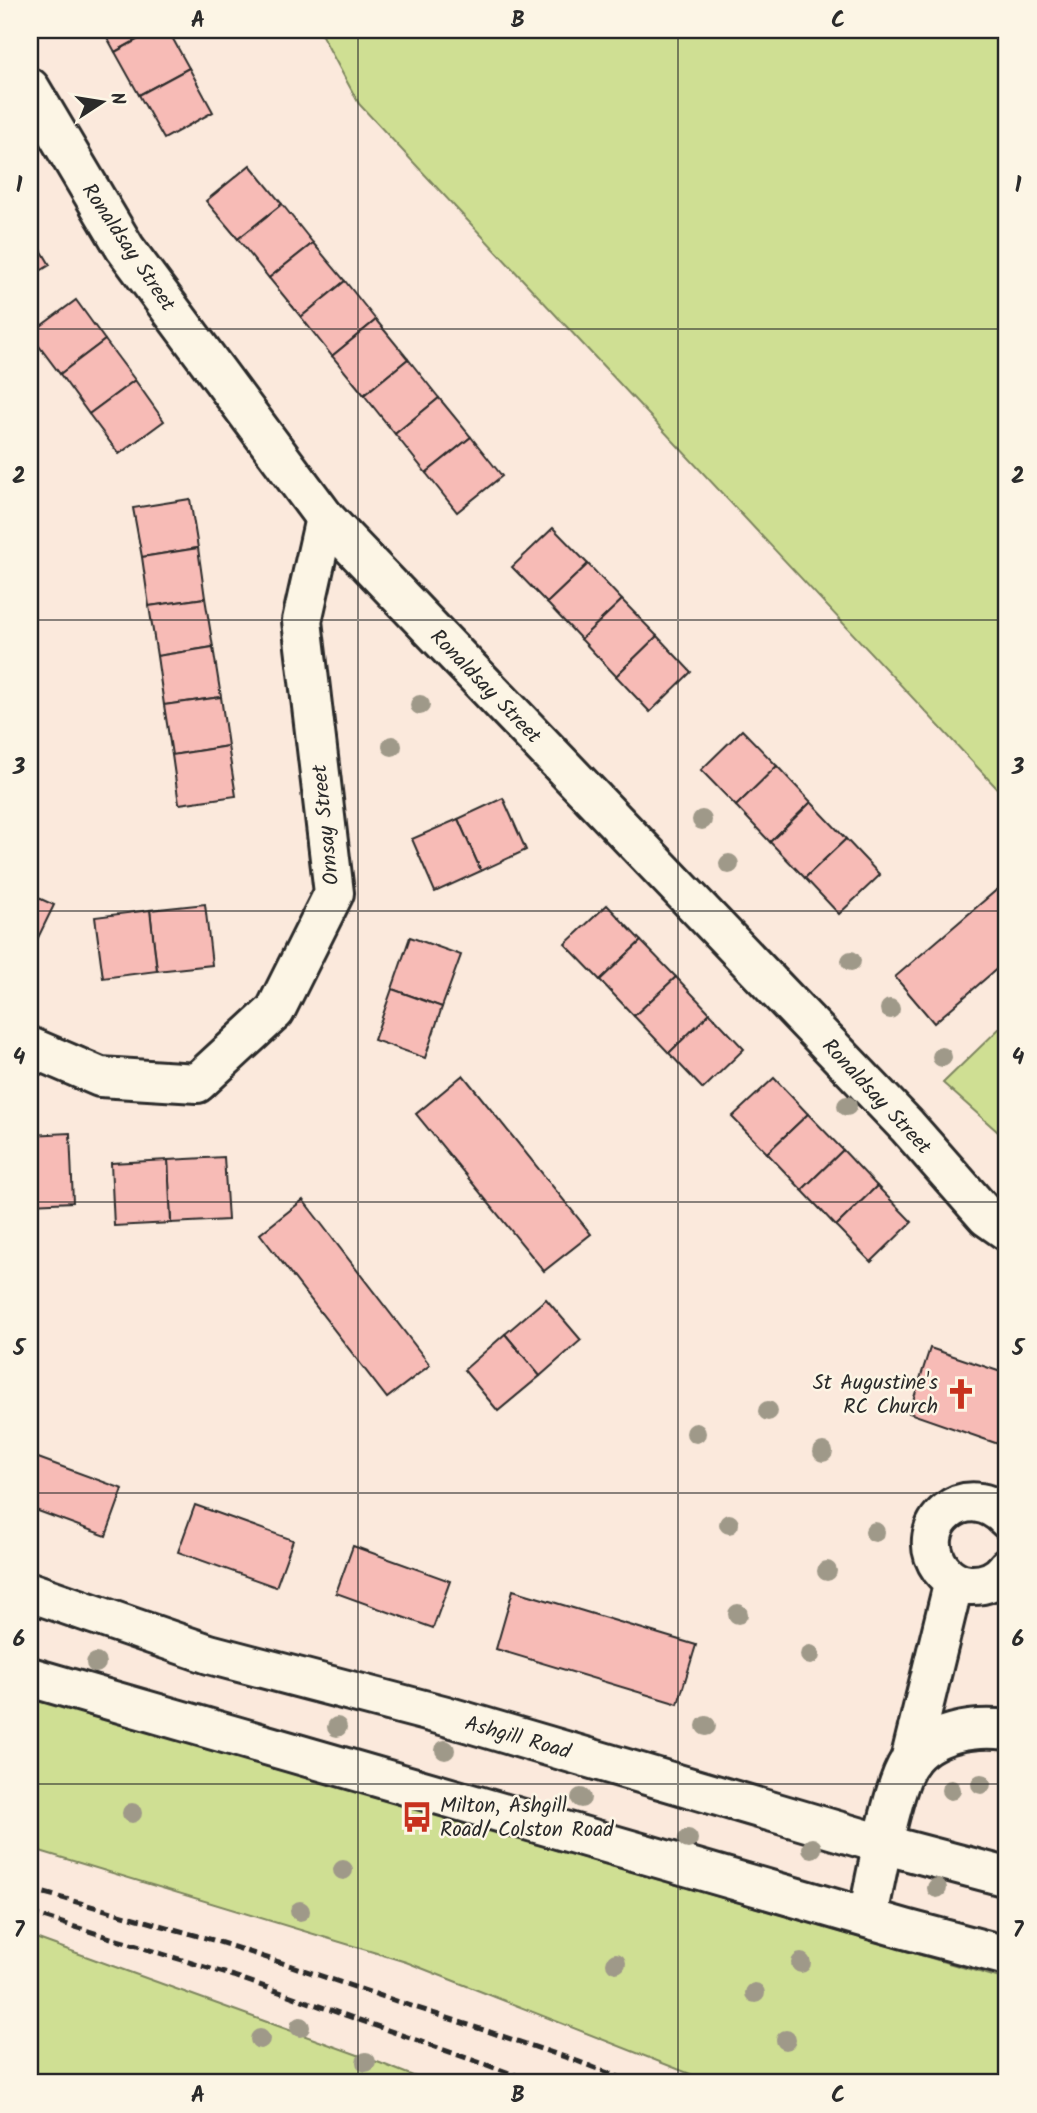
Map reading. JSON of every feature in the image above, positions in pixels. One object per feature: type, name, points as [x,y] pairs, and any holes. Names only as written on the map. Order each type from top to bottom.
[{"type":"street","name":"Ronaldsay Street","points":[[30,88],[125,248],[326,518],[907,1126],[987,1217],[1007,1231]]},
{"type":"street","name":"Ornsay Street","points":[[30,1047],[100,1077],[197,1083],[275,1011],[334,893],[302,621],[326,518]]},
{"type":"street","points":[[1007,1519],[999,1510],[987,1504],[960,1504],[938,1521],[932,1548],[943,1572],[954,1581],[967,1585],[981,1585],[994,1580],[1007,1568]]},
{"type":"street","points":[[868,1917],[882,1844],[897,1789],[910,1761],[954,1581]]},
{"type":"street","name":"Ashgill Road","points":[[30,1592],[209,1654],[446,1716],[882,1844],[1007,1877]]},
{"type":"street","points":[[30,1677],[1007,1956]]},
{"type":"street","points":[[910,1761],[946,1735],[978,1728],[1007,1730]]},
{"type":"green space","points":[[319,30],[1007,30],[1007,799],[359,104]]},
{"type":"green space","points":[[1007,1021],[1007,1140],[943,1083]]},
{"type":"green space","points":[[30,1698],[1007,1980],[1007,2083],[713,2083],[406,1962],[30,1848]]},
{"type":"green space","points":[[30,1936],[380,2063],[431,2083],[30,2083]]},
{"type":"building","points":[[103,30],[155,30],[115,52]]},
{"type":"building","points":[[155,30],[168,30],[189,68],[139,95],[115,52]]},
{"type":"building","points":[[189,68],[213,112],[164,139],[139,95]]},
{"type":"building","points":[[250,165],[282,204],[238,239],[206,201]]},
{"type":"building","points":[[282,204],[313,243],[269,278],[238,239]]},
{"type":"building","points":[[30,231],[50,265],[30,277]]},
{"type":"building","points":[[313,243],[345,281],[301,317],[269,278]]},
{"type":"building","points":[[345,281],[376,320],[332,356],[301,317]]},
{"type":"building","points":[[76,300],[105,340],[60,374],[30,334]]},
{"type":"building","points":[[376,320],[408,359],[364,395],[332,356]]},
{"type":"building","points":[[105,340],[135,380],[89,414],[60,374]]},
{"type":"building","points":[[408,359],[439,398],[395,434],[364,395]]},
{"type":"building","points":[[135,380],[164,421],[119,454],[89,414]]},
{"type":"building","points":[[439,398],[471,437],[426,473],[395,434]]},
{"type":"building","points":[[471,437],[502,476],[457,512],[426,473]]},
{"type":"building","points":[[190,499],[198,548],[142,557],[133,508]]},
{"type":"building","points":[[553,528],[588,564],[547,603],[512,567]]},
{"type":"building","points":[[198,548],[205,598],[149,606],[142,557]]},
{"type":"building","points":[[588,564],[622,600],[581,639],[547,603]]},
{"type":"building","points":[[205,598],[213,647],[157,656],[149,606]]},
{"type":"building","points":[[622,600],[657,636],[616,676],[581,639]]},
{"type":"building","points":[[657,636],[691,672],[650,712],[616,676]]},
{"type":"building","points":[[213,647],[221,697],[164,705],[157,656]]},
{"type":"building","points":[[221,697],[228,746],[172,755],[164,705]]},
{"type":"building","points":[[742,730],[777,766],[736,806],[701,770]]},
{"type":"building","points":[[228,746],[236,796],[179,804],[172,755]]},
{"type":"building","points":[[777,766],[811,802],[770,842],[736,806]]},
{"type":"building","points":[[503,798],[526,850],[481,871],[458,819]]},
{"type":"building","points":[[811,802],[846,839],[805,878],[770,842]]},
{"type":"building","points":[[458,819],[481,871],[435,892],[412,839]]},
{"type":"building","points":[[846,839],[880,875],[839,914],[805,878]]},
{"type":"building","points":[[1007,881],[1007,960],[934,1023],[895,977]]},
{"type":"building","points":[[30,894],[54,905],[30,954]]},
{"type":"building","points":[[205,904],[212,965],[157,971],[150,910]]},
{"type":"building","points":[[607,905],[641,941],[600,980],[565,944]]},
{"type":"building","points":[[150,910],[157,971],[103,978],[95,917]]},
{"type":"building","points":[[410,937],[461,955],[442,1007],[392,989]]},
{"type":"building","points":[[641,941],[676,977],[634,1016],[600,980]]},
{"type":"building","points":[[676,977],[710,1013],[669,1053],[634,1016]]},
{"type":"building","points":[[392,989],[442,1007],[425,1058],[374,1040]]},
{"type":"building","points":[[710,1013],[744,1049],[703,1089],[669,1053]]},
{"type":"building","points":[[463,1075],[591,1234],[544,1271],[416,1114]]},
{"type":"building","points":[[774,1078],[808,1114],[767,1153],[732,1117]]},
{"type":"building","points":[[808,1114],[843,1150],[802,1190],[767,1153]]},
{"type":"building","points":[[70,1133],[73,1202],[30,1204],[30,1135]]},
{"type":"building","points":[[843,1150],[877,1186],[836,1226],[802,1190]]},
{"type":"building","points":[[224,1157],[228,1220],[171,1223],[168,1160]]},
{"type":"building","points":[[168,1160],[171,1223],[114,1226],[111,1163]]},
{"type":"building","points":[[877,1186],[912,1222],[871,1262],[836,1226]]},
{"type":"building","points":[[303,1200],[430,1365],[387,1398],[260,1234]]},
{"type":"building","points":[[546,1299],[581,1340],[540,1376],[505,1334]]},
{"type":"building","points":[[505,1334],[540,1376],[498,1411],[464,1370]]},
{"type":"building","name":"St Augustine's RC Church","points":[[930,1348],[1007,1374],[1007,1447],[909,1413]]},
{"type":"building","points":[[30,1455],[123,1489],[106,1536],[30,1508]]},
{"type":"building","points":[[195,1505],[293,1540],[276,1587],[178,1552]]},
{"type":"building","points":[[353,1546],[450,1581],[433,1628],[336,1593]]},
{"type":"building","points":[[513,1590],[696,1645],[678,1704],[496,1649]]},
{"type":"railway","points":[[30,1889],[213,1940],[577,2061],[634,2083]]},
{"type":"railway","points":[[30,1913],[234,1976],[538,2083]]},
{"type":"place","name":"St Augustine's RC Church","points":[[961,1394]]},
{"type":"place","name":"Milton, Ashgill Road/ Colston Road","points":[[417,1817]]}]
